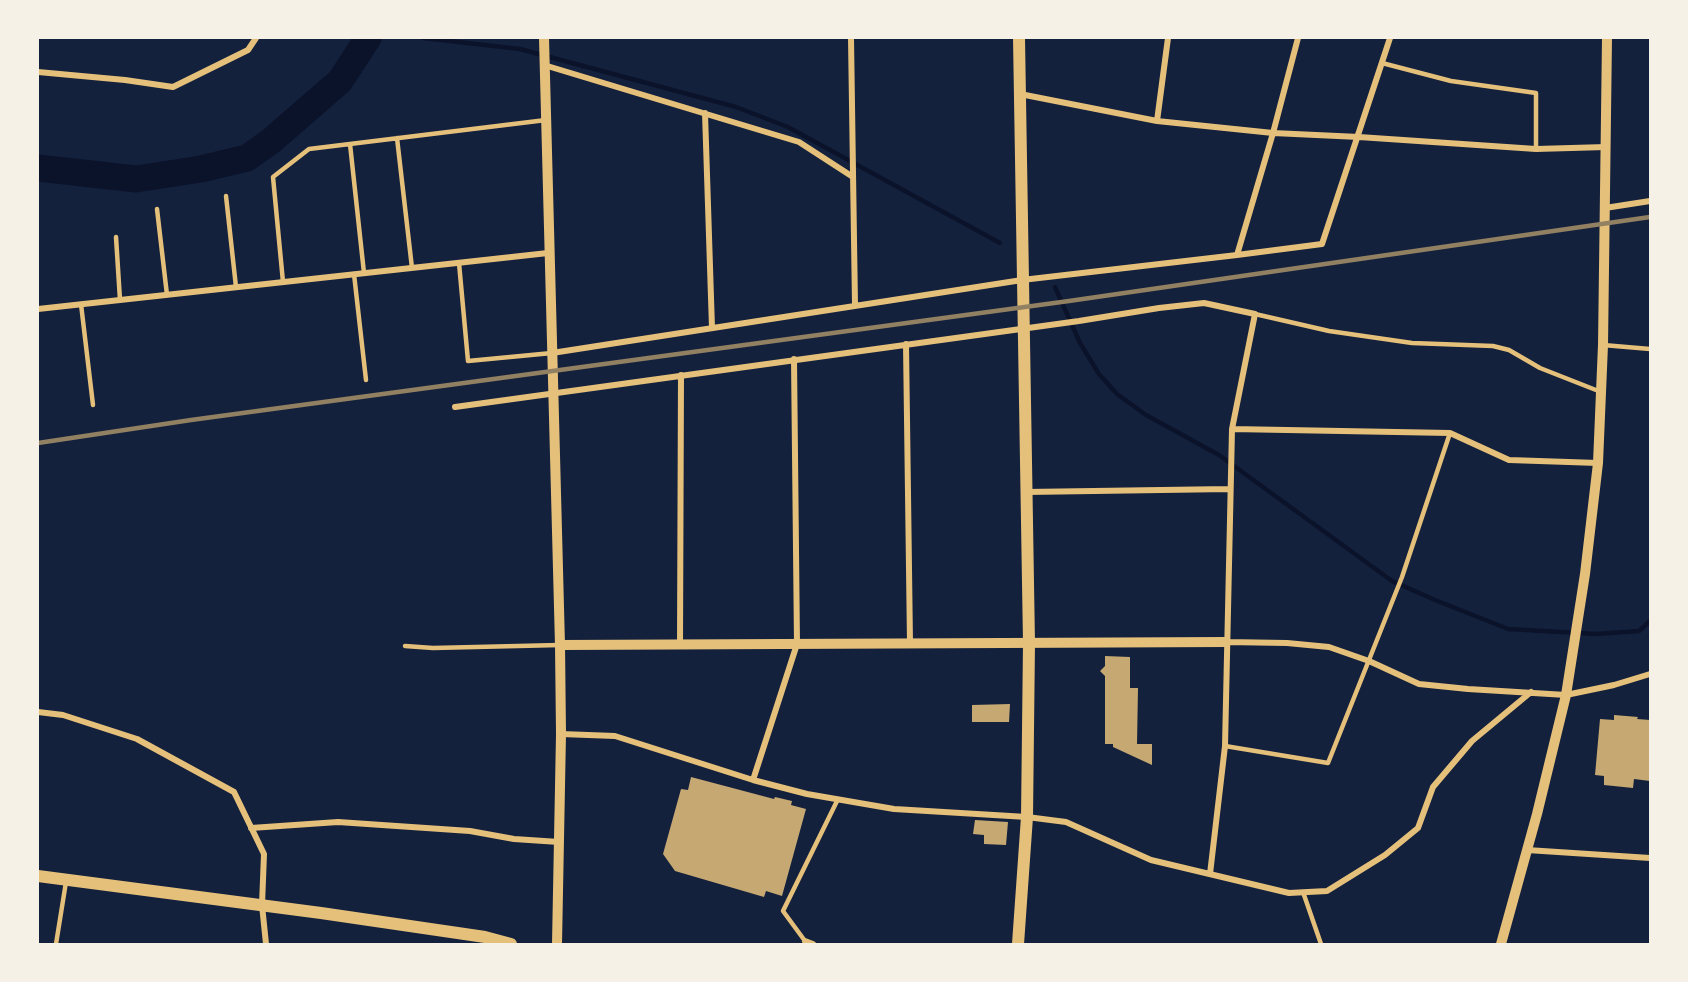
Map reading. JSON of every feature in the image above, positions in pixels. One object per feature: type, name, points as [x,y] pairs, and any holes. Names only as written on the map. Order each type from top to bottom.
[{"type":"main road","points":[[1018,945],[1027,817],[1029,643],[1019,38]]},
{"type":"main road","points":[[38,876],[485,937],[511,945]]},
{"type":"street","points":[[38,72],[173,87],[248,50],[256,38]]},
{"type":"street","points":[[544,38],[560,645],[561,734],[557,945]]},
{"type":"street","points":[[851,38],[855,306]]},
{"type":"street","points":[[1157,121],[1168,38]]},
{"type":"street","points":[[1237,255],[1298,38]]},
{"type":"street","points":[[552,353],[1022,280],[1322,244],[1390,38]]},
{"type":"street","points":[[1501,945],[1566,695],[1578,622],[1598,463],[1603,345],[1607,38]]},
{"type":"street","points":[[544,65],[800,142],[853,177]]},
{"type":"street","points":[[1020,94],[1157,121],[1273,133],[1536,149],[1606,147]]},
{"type":"street","points":[[705,113],[712,328]]},
{"type":"street","points":[[1605,208],[1650,201]]},
{"type":"street","points":[[38,309],[548,253]]},
{"type":"street","points":[[455,407],[1059,324],[1159,308],[1204,303],[1255,314],[1232,429],[1225,746],[1210,874]]},
{"type":"street","points":[[906,344],[910,643]]},
{"type":"street","points":[[753,780],[797,644],[794,359]]},
{"type":"street","points":[[680,644],[681,375]]},
{"type":"street","points":[[1232,429],[1450,433],[1509,460],[1598,463]]},
{"type":"street","points":[[1025,492],[1230,489]]},
{"type":"street","points":[[560,645],[1287,643],[1329,647],[1369,661],[1419,684],[1566,695],[1614,685],[1650,674]]},
{"type":"street","points":[[561,734],[615,736],[753,780],[838,800],[894,809],[1027,817],[1066,822],[1151,860],[1289,893],[1327,891],[1385,855],[1418,828],[1433,787],[1472,741],[1531,692]]},
{"type":"street","points":[[38,712],[63,715],[137,739],[234,792],[264,854],[262,905],[266,945]]},
{"type":"street","points":[[251,828],[338,822],[470,831],[514,839],[559,842]]},
{"type":"street","points":[[1526,850],[1650,858]]},
{"type":"street","points":[[805,941],[813,945]]},
{"type":"lane","points":[[1382,63],[1451,81],[1536,93],[1536,149]]},
{"type":"lane","points":[[282,282],[273,177],[309,149],[546,120]]},
{"type":"lane","points":[[397,138],[412,268]]},
{"type":"lane","points":[[350,144],[364,273]]},
{"type":"lane","points":[[226,196],[236,287]]},
{"type":"lane","points":[[158,209],[167,295]]},
{"type":"lane","points":[[116,237],[120,300]]},
{"type":"lane","points":[[459,262],[468,361],[552,353]]},
{"type":"lane","points":[[354,274],[366,380]]},
{"type":"lane","points":[[81,304],[93,405]]},
{"type":"lane","points":[[1255,314],[1329,331],[1402,341],[1493,346],[1509,350],[1540,368],[1601,392]]},
{"type":"lane","points":[[1603,345],[1650,349]]},
{"type":"lane","points":[[1225,746],[1328,763],[1402,577],[1450,433]]},
{"type":"lane","points":[[405,646],[433,648],[560,645]]},
{"type":"lane","points":[[805,941],[783,911],[838,800]]},
{"type":"lane","points":[[56,945],[67,880]]},
{"type":"lane","points":[[1303,892],[1321,945]]},
{"type":"building","points":[[1105,656],[1130,657],[1130,688],[1138,688],[1137,744],[1152,744],[1152,765],[1113,747],[1113,744],[1105,744],[1105,676],[1100,671],[1105,666]]},
{"type":"building","points":[[1010,704],[1009,722],[972,722],[972,705]]},
{"type":"building","points":[[1614,715],[1650,720],[1650,781],[1634,779],[1633,788],[1604,785],[1604,776],[1595,775],[1600,719],[1614,720]]},
{"type":"building","points":[[691,777],[774,799],[775,797],[792,801],[791,805],[806,809],[782,896],[766,891],[764,897],[675,871],[663,854],[681,789],[688,790]]},
{"type":"building","points":[[975,820],[1008,822],[1006,845],[984,844],[984,835],[973,834]]},
{"type":"waterway","points":[[38,168],[136,179],[201,169],[247,158],[271,141],[340,81],[368,38]]},
{"type":"waterway","points":[[423,38],[520,49],[736,107],[788,127],[1000,243]]},
{"type":"waterway","points":[[1055,287],[1080,343],[1099,374],[1117,394],[1146,415],[1219,455],[1392,581],[1508,629],[1596,634],[1639,631],[1650,621]]},
{"type":"railway","points":[[38,443],[191,420],[1069,301],[1650,217]]}]
